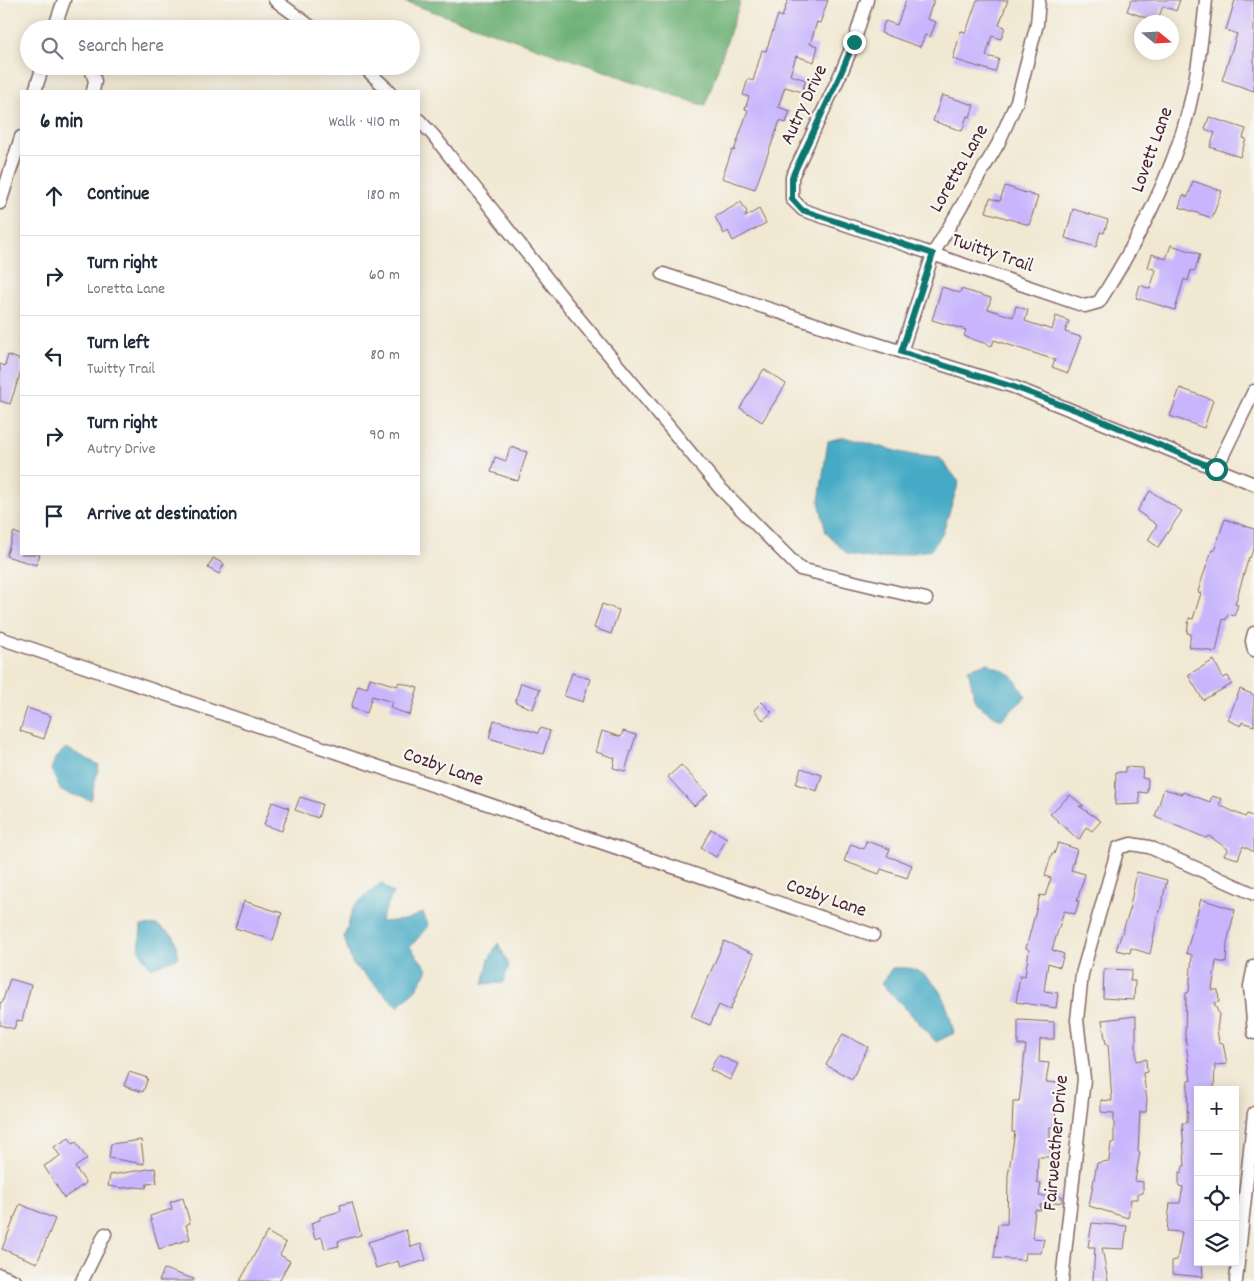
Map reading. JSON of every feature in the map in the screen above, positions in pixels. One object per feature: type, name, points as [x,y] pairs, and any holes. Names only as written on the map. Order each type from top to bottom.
[{"type":"street","points":[[57,20],[64,0]]},
{"type":"street","points":[[275,0],[302,20]]},
{"type":"street","name":"Autry Drive","points":[[792,199],[792,177],[841,73],[854,42],[867,0]]},
{"type":"street","name":"Loretta Lane","points":[[901,352],[933,254],[998,144],[1017,101],[1037,24],[1039,0]]},
{"type":"street","name":"Lovett Lane","points":[[1099,302],[1134,244],[1160,192],[1179,141],[1198,65],[1206,0]]},
{"type":"street","points":[[35,90],[40,75]]},
{"type":"street","points":[[93,75],[95,81],[93,90]]},
{"type":"street","points":[[372,75],[388,90]]},
{"type":"street","points":[[420,121],[433,134],[582,322],[719,487],[800,569],[926,599]]},
{"type":"street","points":[[0,203],[4,176],[20,139]]},
{"type":"street","name":"Twitty Trail","points":[[792,199],[802,210],[1085,306],[1099,302]]},
{"type":"street","points":[[663,274],[1014,387],[1254,484]]},
{"type":"street","points":[[1216,469],[1254,391]]},
{"type":"street","points":[[1254,633],[1252,647],[1254,650]]},
{"type":"street","name":"Cozby Lane","points":[[0,638],[873,935]]},
{"type":"street","name":"Fairweather Drive","points":[[1062,1281],[1084,1079],[1077,1020],[1082,974],[1118,848],[1131,844],[1149,847],[1254,894]]},
{"type":"street","points":[[1254,966],[1250,986],[1254,1033]]},
{"type":"street","points":[[1236,1281],[1254,1112]]},
{"type":"street","points":[[82,1281],[105,1234]]},
{"type":"street","points":[[0,1275],[15,1281]]},
{"type":"green space","points":[[400,0],[741,0],[705,106]]},
{"type":"water","points":[[844,437],[912,455],[940,458],[959,482],[943,532],[931,550],[876,559],[847,554],[826,533],[819,501],[828,441]]},
{"type":"water","points":[[987,663],[1012,675],[1026,697],[1001,720],[976,704],[968,669]]},
{"type":"water","points":[[66,748],[99,765],[91,800],[61,791],[51,770],[55,758]]},
{"type":"water","points":[[381,883],[393,893],[380,922],[404,920],[423,913],[429,926],[410,947],[428,970],[416,989],[398,1007],[352,963],[344,937],[354,906]]},
{"type":"water","points":[[157,925],[174,936],[179,957],[151,968],[139,950],[141,926]]},
{"type":"water","points":[[498,943],[509,965],[503,983],[483,984],[489,959]]},
{"type":"water","points":[[892,968],[916,970],[932,982],[946,1005],[954,1033],[936,1042],[881,984]]},
{"type":"building","points":[[788,0],[828,0],[820,23],[817,22],[810,44],[818,46],[814,62],[796,56],[790,75],[806,80],[802,92],[785,87],[778,107],[790,111],[786,123],[780,121],[755,189],[722,178],[732,150],[734,151],[748,110],[745,109],[749,97],[743,95],[748,79],[753,81],[762,50],[766,51],[778,15],[782,17]]},
{"type":"building","points":[[906,0],[934,0],[927,19],[936,22],[930,37],[925,35],[920,47],[881,33],[885,21],[897,25]]},
{"type":"building","points":[[977,0],[1008,0],[999,25],[1005,27],[1001,39],[992,36],[986,56],[999,59],[995,72],[953,59],[961,31],[966,32]]},
{"type":"building","points":[[1131,0],[1180,0],[1176,11],[1163,6],[1160,15],[1138,15],[1127,11]]},
{"type":"building","points":[[1235,0],[1254,0],[1254,91],[1222,80],[1237,34],[1226,30]]},
{"type":"building","points":[[942,95],[974,105],[970,117],[967,116],[962,131],[933,121]]},
{"type":"building","points":[[1209,117],[1246,129],[1243,138],[1246,139],[1240,157],[1210,147],[1215,133],[1205,129]]},
{"type":"building","points":[[1193,181],[1222,191],[1212,218],[1179,207],[1183,195],[1188,197]]},
{"type":"building","points":[[1005,186],[1038,197],[1029,225],[986,212],[990,198],[1000,201]]},
{"type":"building","points":[[741,202],[747,212],[745,217],[759,209],[766,223],[733,241],[728,231],[724,234],[715,217]]},
{"type":"building","points":[[1073,209],[1108,220],[1104,233],[1100,232],[1096,247],[1065,238]]},
{"type":"building","points":[[1171,245],[1200,254],[1195,271],[1191,270],[1188,281],[1184,279],[1175,310],[1136,298],[1140,285],[1150,289],[1156,270],[1148,267],[1152,254],[1166,259]]},
{"type":"building","points":[[942,287],[960,293],[961,289],[991,298],[988,309],[1013,317],[1016,306],[1028,310],[1025,321],[1052,330],[1056,316],[1069,321],[1065,332],[1081,337],[1068,373],[1052,367],[1055,360],[994,340],[992,346],[964,336],[966,330],[932,320]]},
{"type":"building","points":[[8,355],[20,360],[20,374],[10,404],[0,401],[0,364],[5,366]]},
{"type":"building","points":[[764,369],[786,384],[762,422],[740,408]]},
{"type":"building","points":[[1180,388],[1213,400],[1204,428],[1170,416]]},
{"type":"building","points":[[510,447],[527,452],[518,481],[491,472],[495,457],[506,461]]},
{"type":"building","points":[[1150,491],[1182,511],[1158,547],[1148,540],[1157,525],[1137,511]]},
{"type":"building","points":[[1225,519],[1254,529],[1254,547],[1249,557],[1235,604],[1238,605],[1234,616],[1228,614],[1226,620],[1223,619],[1216,652],[1189,647],[1191,634],[1187,633],[1189,618],[1193,619],[1201,593],[1198,592],[1201,582]]},
{"type":"building","points":[[14,532],[20,535],[20,555],[40,555],[36,565],[6,556]]},
{"type":"building","points":[[213,558],[224,564],[219,574],[208,568]]},
{"type":"building","points":[[602,604],[619,610],[611,634],[594,628]]},
{"type":"building","points":[[1214,660],[1223,678],[1228,676],[1232,684],[1203,700],[1188,675]]},
{"type":"building","points":[[572,673],[590,679],[583,702],[564,696]]},
{"type":"building","points":[[370,678],[397,686],[399,682],[418,688],[410,715],[390,708],[392,702],[372,696],[367,713],[351,708],[358,685],[367,688]]},
{"type":"building","points":[[521,683],[540,689],[533,709],[515,702]]},
{"type":"building","points":[[1240,689],[1254,695],[1254,726],[1242,722],[1241,726],[1228,720]]},
{"type":"building","points":[[762,702],[772,712],[763,720],[754,710]]},
{"type":"building","points":[[27,708],[51,716],[44,739],[20,731]]},
{"type":"building","points":[[494,720],[538,733],[540,728],[550,731],[543,754],[489,738]]},
{"type":"building","points":[[602,731],[621,737],[623,731],[636,735],[625,771],[613,768],[615,758],[596,752]]},
{"type":"building","points":[[681,765],[708,794],[694,806],[668,777]]},
{"type":"building","points":[[1125,767],[1143,768],[1142,778],[1148,779],[1147,793],[1139,792],[1140,804],[1115,805],[1116,772],[1125,772]]},
{"type":"building","points":[[801,768],[822,775],[817,791],[796,784]]},
{"type":"building","points":[[1164,789],[1182,794],[1183,792],[1210,802],[1212,796],[1222,799],[1219,805],[1245,817],[1247,814],[1254,817],[1254,852],[1243,846],[1238,859],[1224,855],[1228,849],[1209,836],[1206,838],[1155,817]]},
{"type":"building","points":[[1070,795],[1084,806],[1079,806],[1101,821],[1092,831],[1086,827],[1079,840],[1050,814]]},
{"type":"building","points":[[300,797],[322,804],[318,818],[295,810]]},
{"type":"building","points":[[272,802],[289,808],[282,831],[264,825]]},
{"type":"building","points":[[711,829],[727,838],[716,857],[701,848]]},
{"type":"building","points":[[866,841],[890,849],[887,856],[912,865],[907,878],[881,869],[879,874],[844,861],[851,844],[864,849]]},
{"type":"building","points":[[1058,843],[1077,849],[1071,870],[1085,874],[1075,914],[1064,911],[1052,950],[1064,954],[1060,967],[1048,963],[1044,991],[1058,993],[1056,1008],[1016,1002],[1020,975],[1025,976],[1029,950],[1026,948],[1040,895],[1045,896],[1051,878],[1045,876],[1052,853],[1054,854]]},
{"type":"building","points":[[1137,872],[1167,880],[1150,954],[1131,948],[1130,953],[1116,950],[1131,907]]},
{"type":"building","points":[[1201,899],[1235,910],[1227,943],[1226,963],[1216,961],[1212,990],[1218,990],[1219,1002],[1214,1003],[1219,1014],[1217,1030],[1219,1042],[1223,1043],[1227,1064],[1215,1065],[1214,1086],[1194,1086],[1194,1266],[1202,1266],[1203,1277],[1172,1274],[1172,1261],[1177,1260],[1182,1232],[1167,1231],[1170,1203],[1180,1203],[1183,1187],[1179,1186],[1179,1172],[1182,1173],[1183,1166],[1185,1166],[1182,1123],[1187,1123],[1188,1080],[1191,1081],[1185,1035],[1186,993],[1189,992],[1192,955],[1186,953]]},
{"type":"building","points":[[244,901],[282,913],[273,940],[235,928]]},
{"type":"building","points":[[724,941],[754,954],[730,1010],[719,1005],[710,1025],[691,1017]]},
{"type":"building","points":[[1104,969],[1132,970],[1130,981],[1135,981],[1134,1000],[1103,998]]},
{"type":"building","points":[[10,979],[31,985],[22,1021],[17,1020],[14,1029],[0,1025],[0,1002],[2,1003]]},
{"type":"building","points":[[1136,1016],[1136,1061],[1146,1059],[1147,1072],[1143,1073],[1147,1100],[1146,1112],[1140,1112],[1138,1152],[1140,1152],[1135,1181],[1143,1182],[1143,1193],[1138,1194],[1138,1199],[1131,1199],[1128,1218],[1089,1206],[1097,1163],[1109,1161],[1111,1143],[1114,1142],[1114,1113],[1101,1112],[1101,1100],[1112,1101],[1108,1044],[1106,1044],[1102,1020]]},
{"type":"building","points":[[1018,1020],[1054,1022],[1054,1039],[1040,1039],[1039,1062],[1049,1063],[1046,1082],[1059,1083],[1054,1127],[1050,1127],[1050,1157],[1038,1157],[1037,1182],[1041,1183],[1039,1196],[1062,1196],[1062,1202],[1040,1205],[1041,1210],[1035,1210],[1032,1238],[1044,1239],[1041,1253],[1025,1253],[1024,1260],[994,1258],[998,1224],[1007,1224],[1008,1176],[1015,1132],[1012,1132],[1013,1102],[1019,1102],[1026,1045],[1018,1045]]},
{"type":"building","points":[[843,1034],[868,1047],[852,1079],[826,1065]]},
{"type":"building","points":[[718,1055],[738,1064],[730,1080],[710,1070]]},
{"type":"building","points":[[129,1072],[148,1078],[143,1092],[124,1086]]},
{"type":"building","points":[[69,1138],[73,1144],[76,1142],[87,1159],[75,1167],[86,1183],[64,1198],[44,1166],[60,1156],[54,1147]]},
{"type":"building","points":[[141,1140],[144,1164],[109,1158],[111,1144]]},
{"type":"building","points":[[155,1168],[157,1183],[147,1184],[146,1188],[108,1186],[110,1175]]},
{"type":"building","points":[[183,1198],[190,1223],[186,1225],[190,1239],[159,1249],[150,1216],[172,1209],[170,1202]]},
{"type":"building","points":[[352,1202],[361,1235],[338,1241],[339,1246],[325,1249],[322,1237],[315,1239],[311,1223],[320,1220],[320,1217],[341,1211],[340,1205]]},
{"type":"building","points":[[20,1204],[55,1219],[37,1263],[2,1249]]},
{"type":"building","points":[[1092,1223],[1127,1226],[1124,1249],[1102,1248],[1108,1281],[1093,1281],[1095,1247],[1088,1247]]},
{"type":"building","points":[[406,1230],[411,1247],[421,1244],[426,1260],[400,1268],[398,1261],[376,1268],[368,1242]]},
{"type":"building","points":[[267,1232],[286,1243],[280,1255],[290,1261],[279,1281],[240,1281]]},
{"type":"building","points":[[164,1269],[194,1279],[193,1281],[159,1281]]},
{"type":"route","points":[[854,42],[792,177],[792,199],[802,210],[933,254],[901,352],[1014,387],[1086,414],[1216,469]]}]
